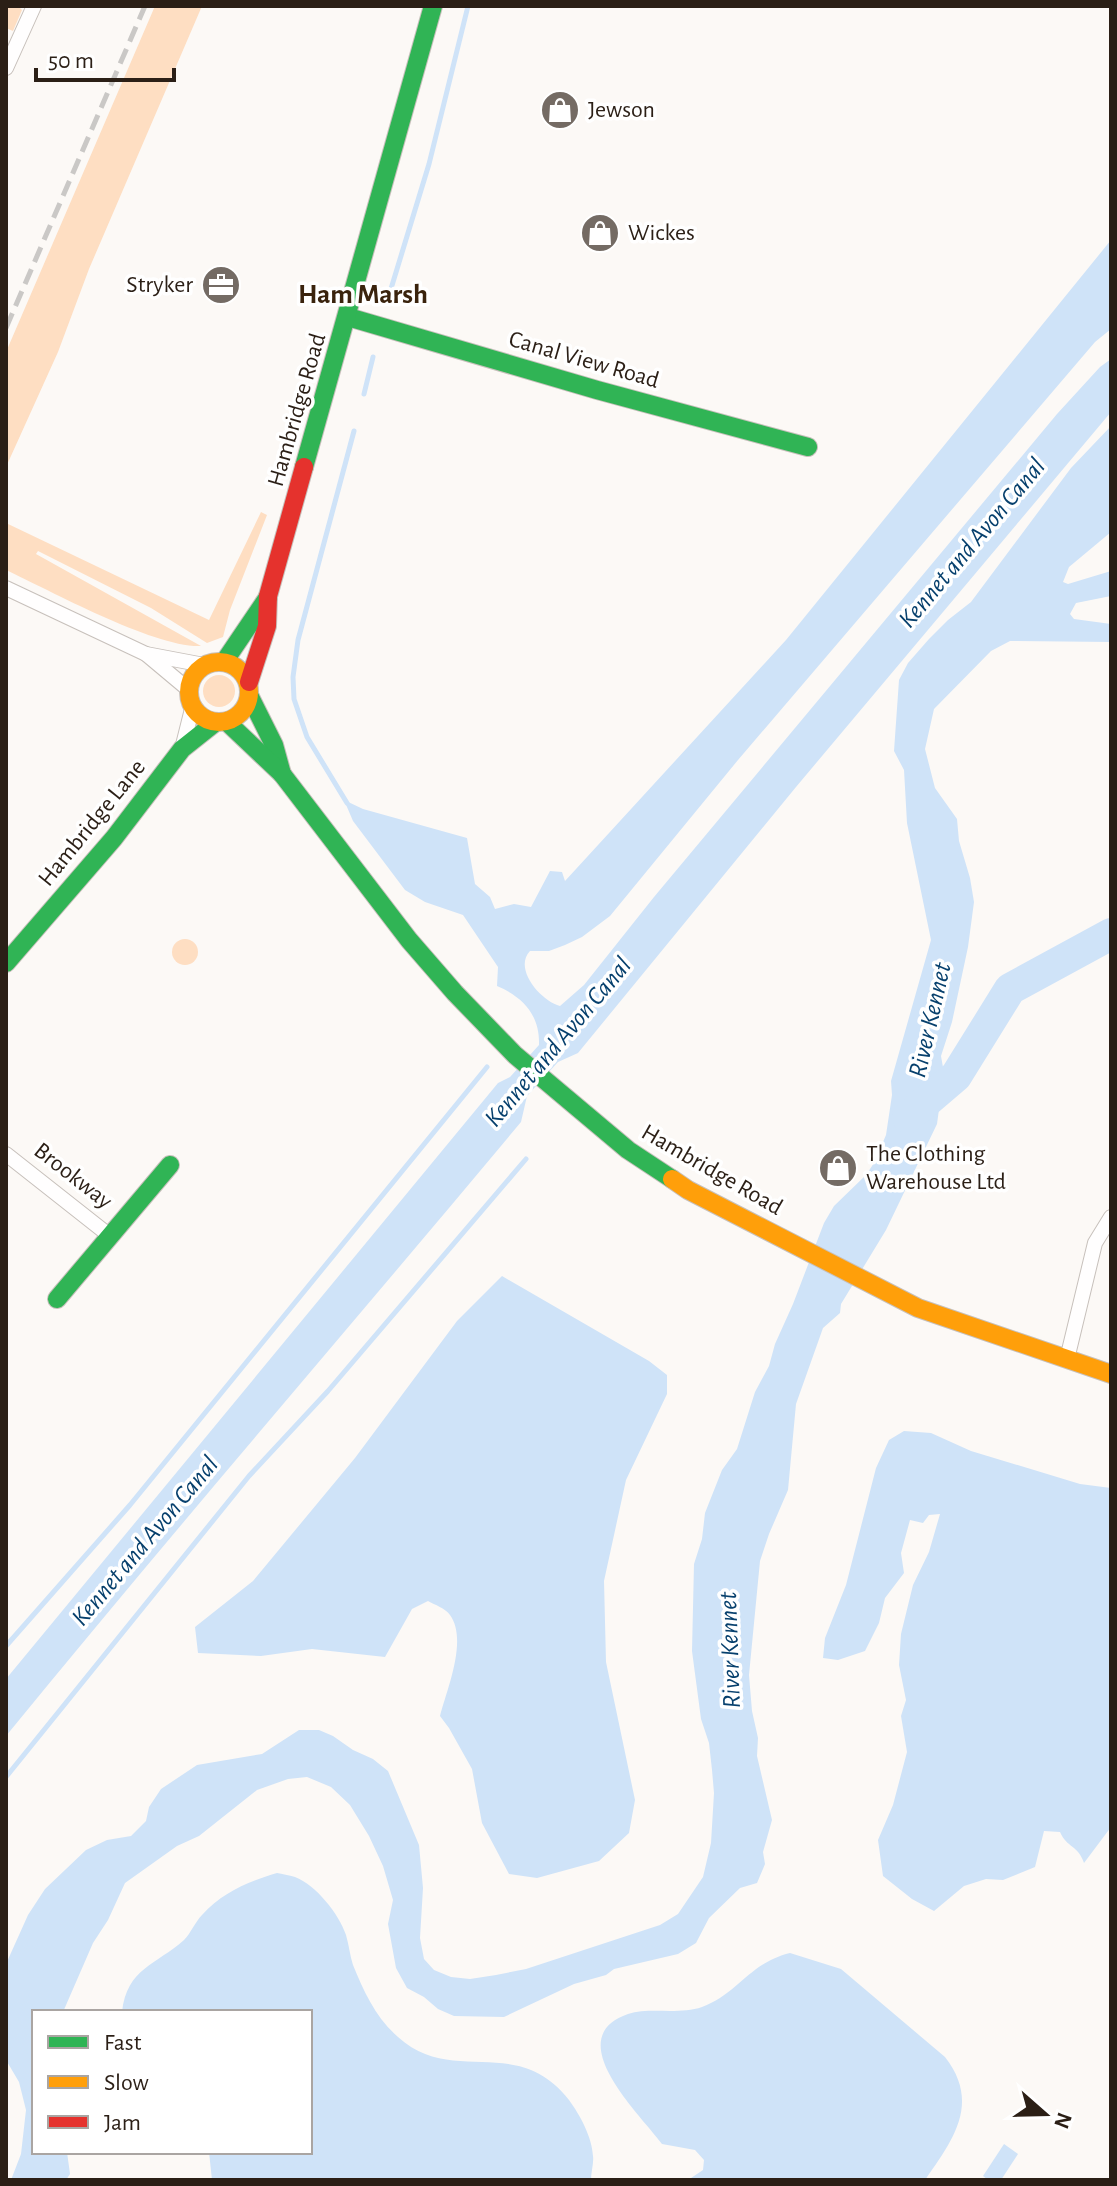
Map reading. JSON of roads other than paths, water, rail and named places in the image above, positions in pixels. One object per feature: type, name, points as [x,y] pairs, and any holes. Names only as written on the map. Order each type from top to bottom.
[{"type":"main road","name":"Hambridge Road","points":[[282,774],[274,745],[249,688],[267,626],[268,596],[433,6]]},
{"type":"main road","name":"Canal View Road","points":[[348,317],[597,390],[808,447]]},
{"type":"main road","name":"Hambridge Road","points":[[224,662],[268,596]]},
{"type":"main road","points":[[224,662],[237,667],[249,688],[239,714],[221,722],[203,717],[191,697],[193,677],[204,665],[224,662]]},
{"type":"main road","name":"Hambridge Road","points":[[221,722],[282,774],[409,940],[515,1055],[628,1150],[688,1190],[918,1308],[1111,1374]]},
{"type":"main road","name":"Hambridge Lane","points":[[6,963],[114,838],[182,749],[221,722]]},
{"type":"main road","name":"Brookway","points":[[57,1299],[170,1165]]},
{"type":"street","points":[[6,68],[34,6]]},
{"type":"street","points":[[6,588],[146,654],[204,665]]},
{"type":"street","points":[[146,654],[191,697]]},
{"type":"street","name":"Hambridge Lane","points":[[182,749],[191,697]]},
{"type":"street","name":"Brookway","points":[[6,1154],[110,1236]]},
{"type":"street","points":[[1067,1359],[1095,1243],[1111,1217]]},
{"type":"water","name":"Kennet and Avon Canal","points":[[1111,240],[1111,329],[1095,342],[738,760],[610,916],[582,937],[565,945],[549,951],[530,951],[525,966],[527,975],[545,998],[560,1006],[584,985],[1057,414],[1111,359],[1111,412],[796,787],[578,1053],[558,1062],[527,1096],[521,1122],[6,1736],[6,1679],[498,1083],[510,1077],[539,1045],[533,1016],[515,996],[497,986],[498,967],[463,915],[425,902],[405,890],[353,821],[344,800],[363,809],[467,838],[475,884],[490,897],[495,909],[514,904],[531,907],[550,871],[562,872],[565,881],[786,640]]},
{"type":"water","name":"River Kennet","points":[[1111,426],[1111,532],[1069,567],[1063,582],[1068,584],[1111,571],[1111,596],[1076,603],[1070,614],[1074,619],[1111,624],[1111,642],[1010,641],[991,651],[934,709],[925,749],[935,788],[957,819],[959,841],[970,878],[974,902],[968,947],[952,1022],[941,1056],[944,1073],[937,1124],[886,1230],[841,1304],[840,1313],[823,1328],[796,1404],[788,1490],[760,1561],[749,1675],[758,1738],[757,1756],[772,1820],[763,1852],[765,1864],[757,1883],[740,1888],[709,1918],[696,1943],[678,1954],[614,1969],[504,2017],[454,2016],[407,1988],[396,1968],[388,1924],[393,1900],[383,1866],[350,1805],[331,1787],[307,1777],[288,1779],[257,1790],[199,1836],[177,1846],[125,1883],[108,1920],[93,1943],[64,2010],[32,2010],[32,2154],[67,2154],[70,2174],[66,2180],[11,2180],[21,2154],[26,2110],[19,2082],[6,2060],[6,1964],[28,1915],[45,1889],[86,1850],[107,1840],[131,1836],[146,1821],[149,1807],[161,1789],[197,1765],[262,1754],[299,1730],[319,1730],[373,1759],[388,1771],[419,1845],[423,1888],[420,1938],[424,1959],[434,1970],[451,1977],[470,1979],[526,1969],[660,1925],[678,1914],[703,1877],[711,1843],[714,1793],[709,1743],[701,1719],[692,1651],[694,1564],[702,1539],[705,1513],[722,1470],[737,1449],[755,1392],[769,1366],[824,1223],[834,1206],[866,1175],[886,1135],[891,1081],[931,940],[907,823],[904,770],[894,751],[899,680],[908,663],[929,639],[971,602],[1071,468]]},
{"type":"water","points":[[502,1276],[649,1361],[667,1375],[667,1394],[626,1480],[604,1581],[606,1662],[635,1800],[629,1833],[599,1861],[537,1878],[509,1874],[482,1823],[472,1769],[440,1716],[457,1651],[455,1625],[445,1610],[428,1601],[412,1609],[385,1657],[312,1649],[261,1656],[198,1653],[195,1627],[253,1581],[355,1458],[457,1321]]},
{"type":"water","points":[[904,1431],[931,1433],[971,1451],[1080,1484],[1111,1488],[1111,1827],[1084,1863],[1060,1832],[1044,1831],[1035,1867],[1003,1880],[986,1879],[964,1886],[934,1911],[912,1899],[883,1876],[878,1840],[893,1805],[907,1752],[901,1716],[906,1700],[899,1665],[901,1634],[913,1585],[929,1552],[940,1514],[929,1515],[923,1523],[910,1520],[901,1553],[904,1573],[885,1598],[879,1623],[865,1651],[838,1660],[823,1658],[825,1638],[846,1585],[876,1468],[889,1440]]},
{"type":"water","points":[[277,1873],[293,1876],[319,1893],[343,1927],[353,1965],[377,2013],[398,2037],[419,2051],[441,2059],[507,2064],[528,2069],[549,2080],[569,2100],[588,2134],[593,2159],[591,2180],[212,2180],[209,2154],[312,2154],[312,2010],[122,2010],[125,1997],[136,1976],[184,1940],[218,1900],[246,1884]]},
{"type":"water","points":[[790,1953],[841,1969],[945,2057],[956,2074],[961,2090],[959,2121],[925,2180],[688,2180],[703,2170],[704,2160],[695,2150],[662,2144],[611,2078],[603,2058],[601,2040],[609,2025],[636,2012],[702,2007],[725,1994],[764,1964]]},
{"type":"water","points":[[1004,2144],[1018,2154],[1001,2180],[988,2180],[983,2176]]},
{"type":"waterway","points":[[390,292],[429,164],[468,6]]},
{"type":"waterway","points":[[364,394],[373,357]]},
{"type":"waterway","points":[[347,803],[307,737],[294,699],[293,677],[298,640],[354,431]]},
{"type":"waterway","name":"River Kennet","points":[[908,1117],[956,1076],[1010,989],[1111,934]]},
{"type":"waterway","points":[[6,1646],[130,1505],[487,1067]]},
{"type":"waterway","points":[[6,1777],[249,1476],[328,1391],[526,1159]]},
{"type":"railway","points":[[6,328],[145,6]]},
{"type":"place","name":"Jewson","points":[[560,110]]},
{"type":"place","name":"Wickes","points":[[600,233]]},
{"type":"place","name":"Stryker","points":[[221,285]]},
{"type":"place","name":"The Clothing Warehouse Ltd","points":[[838,1168]]},
{"type":"district","name":"Ham Marsh","points":[[363,295]]}]
